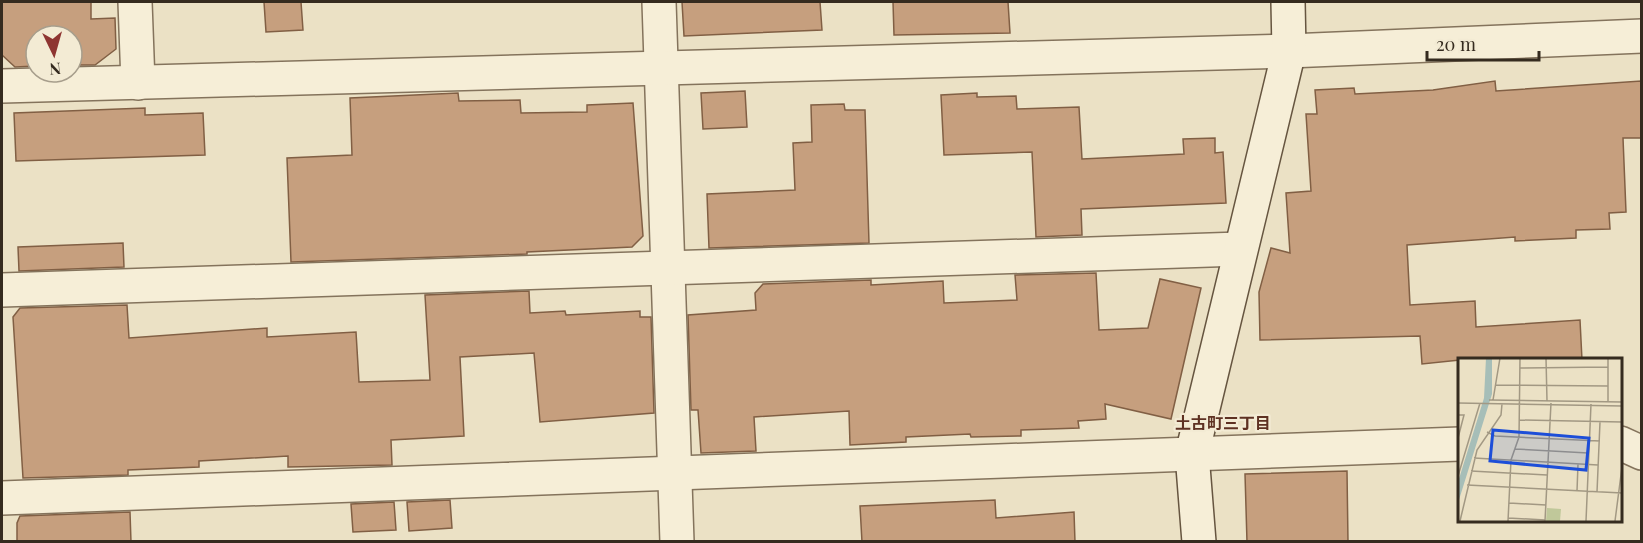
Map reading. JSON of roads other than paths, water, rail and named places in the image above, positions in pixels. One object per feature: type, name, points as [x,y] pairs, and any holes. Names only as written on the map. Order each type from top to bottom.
[{"type":"street","points":[[135,2],[138,83]]},
{"type":"street","points":[[659,2],[677,542]]},
{"type":"street","points":[[1199,542],[1192,454],[1289,51],[1288,2]]},
{"type":"street","points":[[2,86],[1289,51],[1641,36]]},
{"type":"street","points":[[2,291],[1240,249]]},
{"type":"street","points":[[2,498],[675,475],[1458,444]]},
{"type":"street","points":[[1622,444],[1641,453]]},
{"type":"district","name":"土古町三丁目","points":[[1223,423]]}]
